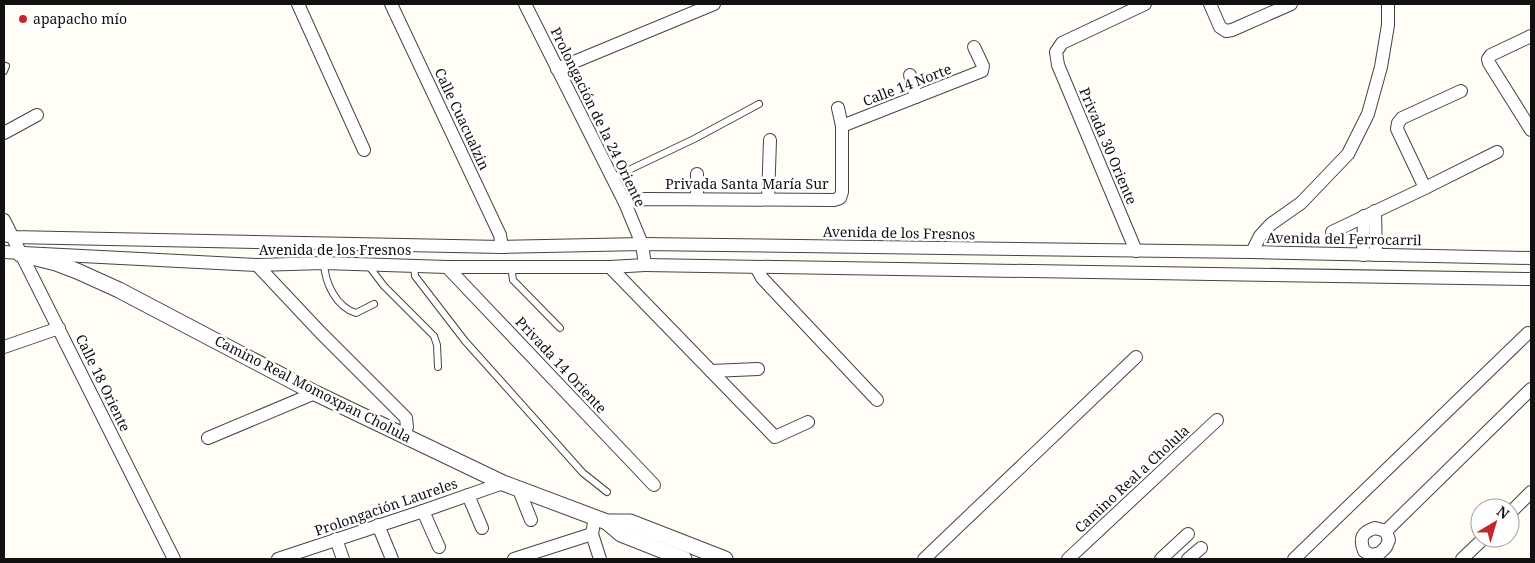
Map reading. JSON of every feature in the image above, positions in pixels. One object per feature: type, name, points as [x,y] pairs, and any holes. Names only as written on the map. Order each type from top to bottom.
[{"type":"street","points":[[298,4],[364,150]]},
{"type":"street","name":"Calle Cuacualzin","points":[[391,4],[500,235],[502,247]]},
{"type":"street","name":"Prolongación de la 24 Oriente","points":[[525,4],[625,203],[642,244]]},
{"type":"street","points":[[558,69],[714,4]]},
{"type":"street","name":"Privada 30 Oriente","points":[[1136,251],[1058,65],[1056,52],[1062,43],[1145,4]]},
{"type":"street","points":[[1210,4],[1220,27],[1226,31],[1291,4]]},
{"type":"street","points":[[1252,252],[1265,230],[1302,203],[1348,154],[1368,114],[1381,67],[1388,25],[1388,4]]},
{"type":"street","points":[[1531,36],[1491,55],[1488,59],[1531,130]]},
{"type":"street","name":"Calle 14 Norte","points":[[842,126],[982,71],[983,66],[974,47]]},
{"type":"street","points":[[910,75],[916,98]]},
{"type":"street","points":[[1425,188],[1397,129],[1398,122],[1402,118],[1461,91]]},
{"type":"street","points":[[838,108],[842,126]]},
{"type":"street","points":[[4,133],[37,115]]},
{"type":"street","name":"Privada Santa María Sur","points":[[625,203],[645,199],[834,200],[840,198],[842,192],[842,126]]},
{"type":"street","points":[[768,200],[770,140]]},
{"type":"street","points":[[1332,232],[1497,152]]},
{"type":"street","points":[[697,174],[697,199]]},
{"type":"street","points":[[1363,255],[1370,214]]},
{"type":"street","points":[[1370,214],[1376,255]]},
{"type":"street","name":"Calle 18 Oriente","points":[[4,220],[8,236],[20,254],[59,328],[174,559]]},
{"type":"street","name":"Avenida de los Fresnos","points":[[8,236],[502,247],[642,244],[1156,252]]},
{"type":"street","points":[[642,244],[644,265]]},
{"type":"street","name":"Avenida de los Fresnos","points":[[4,252],[257,265],[324,263],[448,267],[610,267],[644,265],[1531,279]]},
{"type":"street","name":"Avenida del Ferrocarril","points":[[1156,252],[1252,252],[1531,258]]},
{"type":"street","name":"Camino Real Momoxpan Cholula","points":[[20,254],[56,263],[119,290],[404,436],[518,490],[601,520]]},
{"type":"street","points":[[257,265],[406,418],[407,427],[404,436]]},
{"type":"street","name":"Privada 14 Oriente","points":[[448,267],[654,485]]},
{"type":"street","points":[[610,267],[775,437],[808,422]]},
{"type":"street","points":[[756,267],[762,278],[877,400]]},
{"type":"street","points":[[4,346],[59,328]]},
{"type":"street","points":[[1294,559],[1528,333]]},
{"type":"street","points":[[924,559],[1136,357]]},
{"type":"street","points":[[711,371],[758,369]]},
{"type":"street","points":[[1386,531],[1531,389]]},
{"type":"street","points":[[208,438],[316,392]]},
{"type":"street","name":"Camino Real a Cholula","points":[[1068,559],[1217,420]]},
{"type":"street","name":"Prolongación Laureles","points":[[278,559],[292,557],[336,539],[503,483]]},
{"type":"street","points":[[518,490],[531,520]]},
{"type":"street","points":[[1520,502],[1531,492]]},
{"type":"street","points":[[468,495],[482,528]]},
{"type":"street","points":[[423,511],[439,547]]},
{"type":"street","points":[[514,559],[592,534],[601,520]]},
{"type":"street","points":[[601,520],[621,534],[684,559]]},
{"type":"street","points":[[601,520],[630,522],[725,559]]},
{"type":"street","points":[[378,525],[392,559]]},
{"type":"street","points":[[1375,528],[1386,531],[1389,540],[1386,547],[1380,553],[1360,555],[1362,537],[1367,531],[1375,528]]},
{"type":"street","points":[[592,534],[600,559]]},
{"type":"street","points":[[1161,559],[1188,534]]},
{"type":"street","points":[[336,539],[343,559]]},
{"type":"street","points":[[1188,559],[1201,548]]},
{"type":"street","points":[[1462,559],[1474,548]]},
{"type":"lane","points":[[612,178],[694,139],[759,104]]},
{"type":"lane","points":[[324,263],[325,275],[338,303],[356,313],[374,304]]},
{"type":"lane","points":[[367,264],[384,286],[434,336],[437,345],[438,368]]},
{"type":"lane","points":[[414,266],[415,276],[464,341],[583,473],[607,492]]},
{"type":"lane","points":[[511,266],[513,280],[560,328]]},
{"type":"place","name":"apapacho mío","points":[[23,19]]}]
